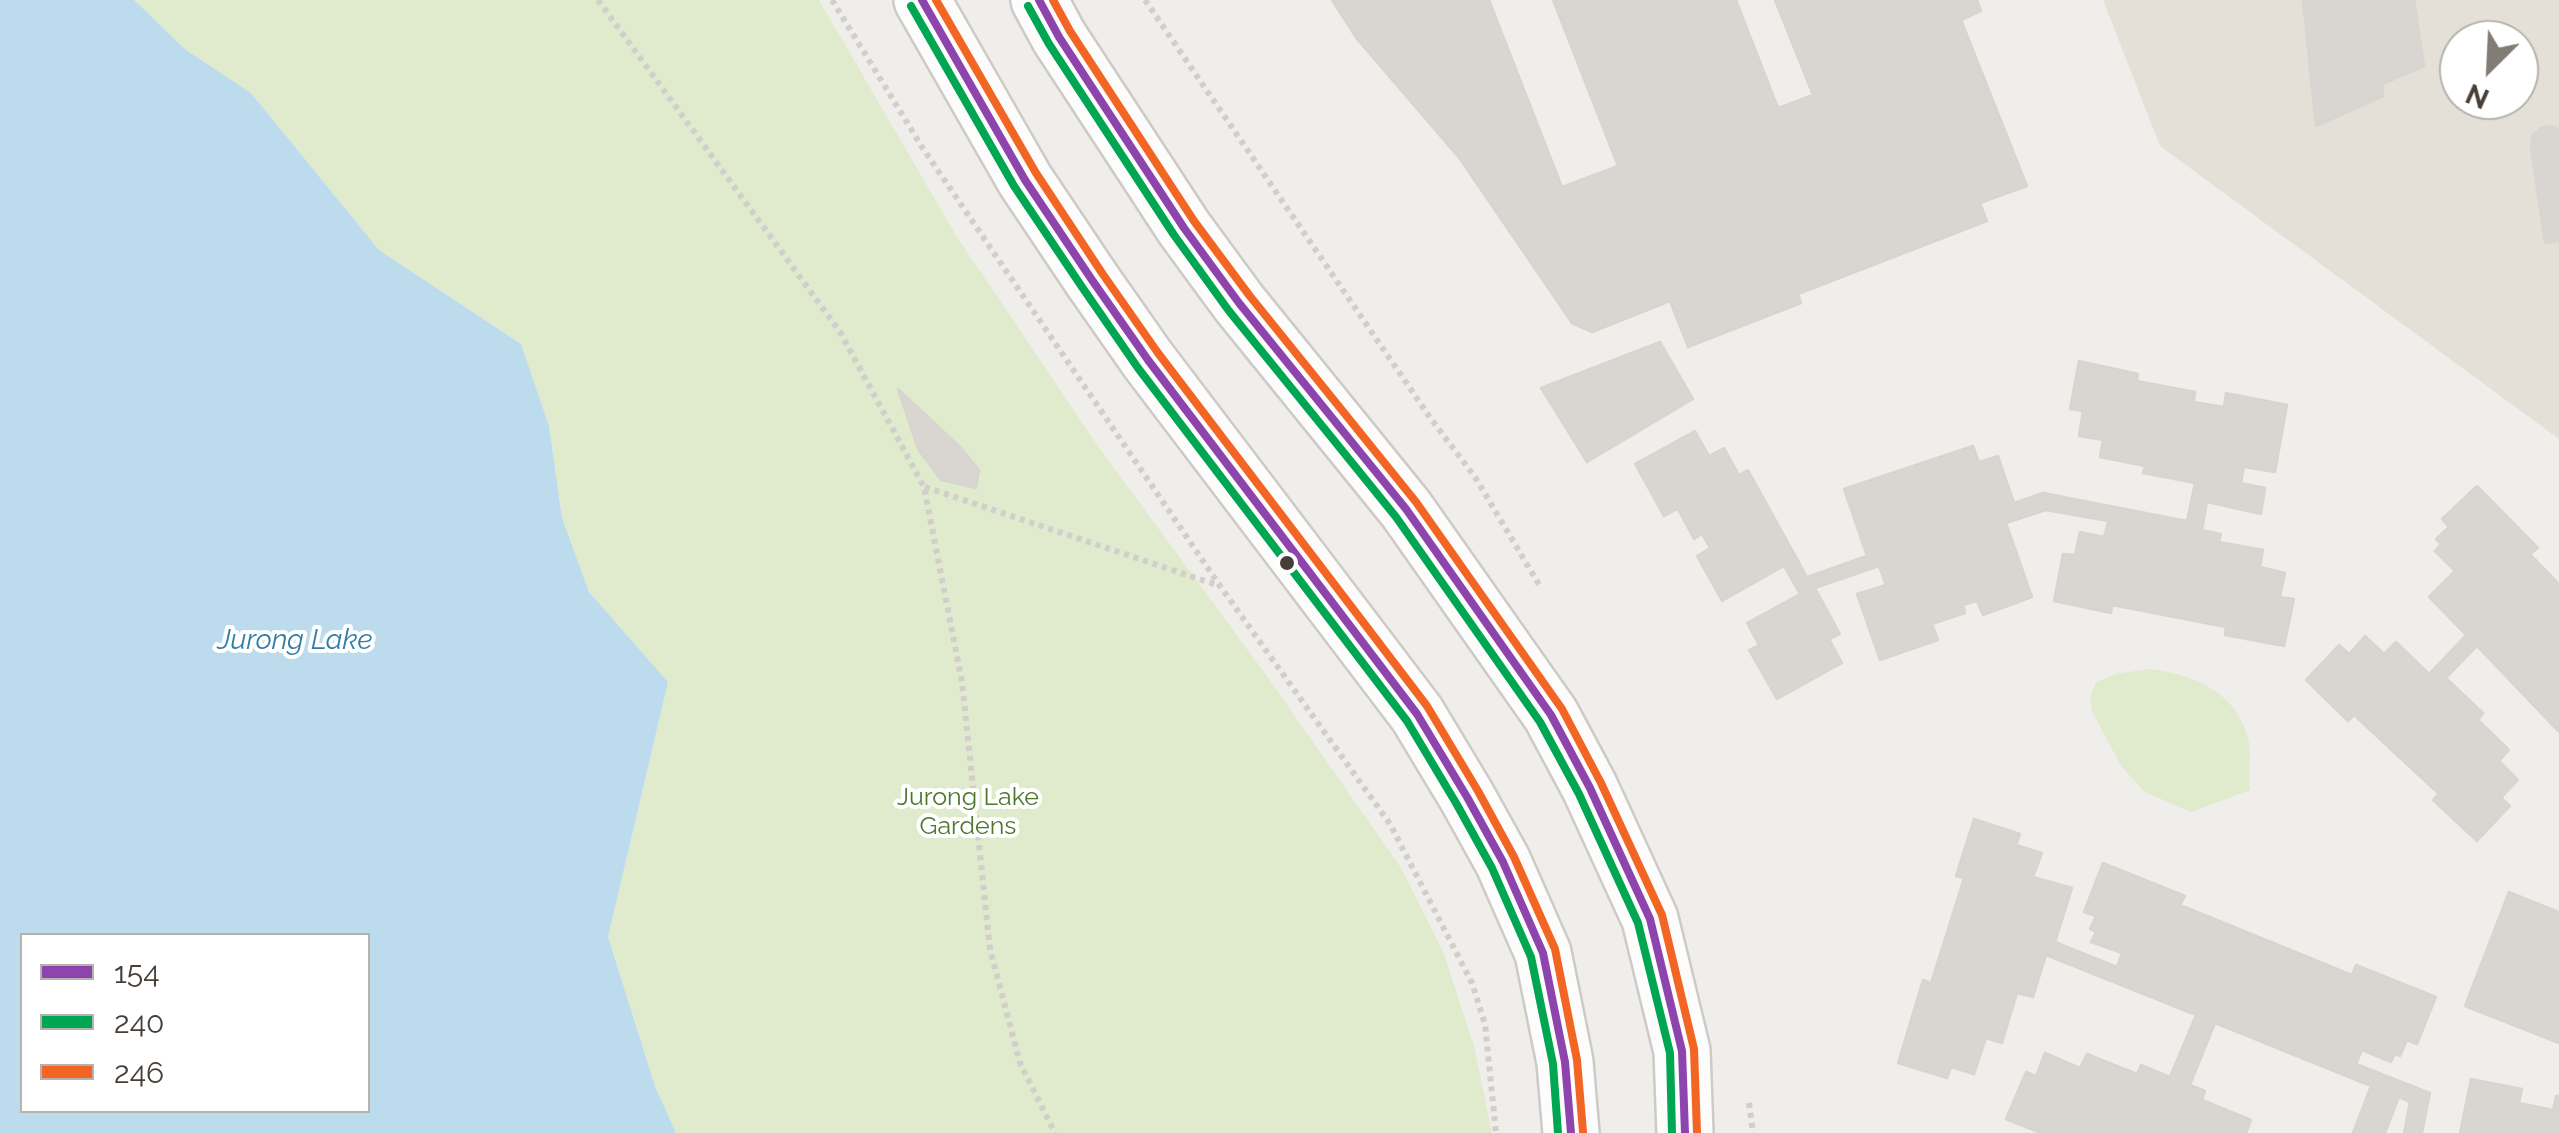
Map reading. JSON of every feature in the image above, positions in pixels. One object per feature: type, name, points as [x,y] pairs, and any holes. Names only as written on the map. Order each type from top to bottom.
[{"type":"street","points":[[922,0],[1025,180],[1092,280],[1148,360],[1417,714],[1467,797],[1503,862],[1543,954],[1566,1062],[1571,1133]]},
{"type":"street","points":[[1039,0],[1059,38],[1184,228],[1239,303],[1406,509],[1551,715],[1590,788],[1650,919],[1682,1051],[1685,1133]]},
{"type":"path","points":[[598,0],[840,332],[924,486],[962,682],[990,949],[1020,1063],[1055,1133]]},
{"type":"path","points":[[832,0],[922,147],[1220,586],[1390,824],[1472,983],[1485,1024],[1496,1133]]},
{"type":"path","points":[[1145,0],[1431,420],[1475,477],[1544,593]]},
{"type":"path","points":[[924,486],[1220,586]]},
{"type":"shaded area","points":[[2103,0],[2559,0],[2559,439],[2160,146]]},
{"type":"green space","name":"Jurong Lake Gardens","points":[[134,0],[819,0],[957,237],[1100,449],[1269,679],[1401,868],[1444,954],[1474,1046],[1492,1133],[676,1133],[655,1086],[608,937],[668,682],[589,592],[562,518],[549,426],[521,344],[379,250],[251,93],[186,50]]},
{"type":"green space","points":[[2149,669],[2198,681],[2236,711],[2249,743],[2250,790],[2191,812],[2145,792],[2121,766],[2092,711],[2090,697],[2096,682],[2116,674]]},
{"type":"water","name":"Jurong Lake","points":[[0,0],[134,0],[186,50],[251,93],[379,250],[521,344],[549,426],[562,518],[589,592],[668,682],[608,937],[655,1086],[676,1133],[0,1133]]},
{"type":"building","points":[[1332,0],[1489,0],[1562,187],[1618,166],[1553,0],[1736,0],[1778,108],[1813,95],[1775,0],[1977,0],[1981,11],[1961,20],[2027,186],[1980,203],[1987,221],[1798,294],[1801,303],[1688,347],[1670,301],[1592,332],[1572,323],[1460,159],[1357,39]]},
{"type":"building","points":[[2303,0],[2414,0],[2424,66],[2383,84],[2383,96],[2316,126]]},
{"type":"building","points":[[2552,126],[2559,130],[2559,241],[2545,243],[2531,147],[2533,135]]},
{"type":"building","points":[[1660,342],[1693,399],[1587,462],[1541,388]]},
{"type":"building","points":[[2079,361],[2138,374],[2137,381],[2195,392],[2194,402],[2224,407],[2226,393],[2287,405],[2275,472],[2244,467],[2241,483],[2265,488],[2261,514],[2207,502],[2202,530],[2221,534],[2219,542],[2263,550],[2260,567],[2285,573],[2280,597],[2294,599],[2284,646],[2225,635],[2226,627],[2112,605],[2111,613],[2054,601],[2063,554],[2075,555],[2080,532],[2104,537],[2108,521],[2046,510],[2006,523],[2032,597],[1983,615],[1977,601],[1963,605],[1965,613],[1932,624],[1938,640],[1880,660],[1857,594],[1886,585],[1879,566],[1815,588],[1840,634],[1829,639],[1842,663],[1777,699],[1749,650],[1759,645],[1747,623],[1800,594],[1784,566],[1722,601],[1697,556],[1710,548],[1702,534],[1694,539],[1678,509],[1664,516],[1635,464],[1695,431],[1709,456],[1724,448],[1739,475],[1748,470],[1807,577],[1867,556],[1844,489],[1973,446],[1979,462],[1998,456],[2014,503],[2043,493],[2187,521],[2195,483],[2143,473],[2145,466],[2100,457],[2103,440],[2079,436],[2083,411],[2070,409]]},
{"type":"building","points":[[898,389],[979,470],[976,488],[941,480],[918,449]]},
{"type":"building","points":[[2477,486],[2538,548],[2530,554],[2559,584],[2559,732],[2477,646],[2446,678],[2483,713],[2478,720],[2509,750],[2499,761],[2518,780],[2501,798],[2510,806],[2477,841],[2433,800],[2439,794],[2354,715],[2348,721],[2306,680],[2339,645],[2349,654],[2365,636],[2384,654],[2396,642],[2429,674],[2466,635],[2429,597],[2455,571],[2435,551],[2441,544],[2436,539],[2449,527],[2442,519]]},
{"type":"building","points":[[1974,819],[2020,834],[2016,845],[2042,853],[2033,877],[2072,888],[2055,942],[2117,967],[2122,953],[2091,942],[2096,932],[2090,929],[2096,916],[2084,912],[2103,863],[2185,896],[2180,905],[2352,975],[2356,965],[2436,997],[2417,1044],[2407,1040],[2400,1056],[2395,1054],[2391,1062],[2362,1050],[2356,1064],[2430,1093],[2422,1133],[2404,1133],[2410,1102],[2399,1097],[2385,1133],[2353,1133],[2371,1086],[2215,1023],[2190,1085],[2205,1091],[2202,1100],[2251,1120],[2246,1133],[2041,1133],[2006,1119],[2026,1072],[2036,1076],[2045,1053],[2080,1068],[2087,1054],[2137,1074],[2141,1065],[2170,1077],[2196,1015],[2046,955],[2033,997],[2017,993],[2002,1043],[1986,1038],[1974,1074],[1951,1067],[1947,1078],[1898,1063],[1923,980],[1931,983],[1964,878],[1956,876]]},
{"type":"building","points":[[2509,892],[2559,912],[2559,1043],[2465,1006]]},
{"type":"building","points":[[2471,1079],[2522,1089],[2519,1103],[2553,1110],[2559,1096],[2559,1133],[2460,1133]]},
{"type":"transit line","name":"154","points":[[922,0],[1025,180],[1092,280],[1148,360],[1417,714],[1467,797],[1503,862],[1543,953],[1565,1062],[1571,1133]]},
{"type":"transit line","name":"246","points":[[936,0],[1036,173],[1102,273],[1158,353],[1427,706],[1478,791],[1514,857],[1555,949],[1577,1060],[1583,1132]]},
{"type":"transit line","name":"154","points":[[1039,0],[1184,228],[1239,303],[1406,509],[1551,715],[1590,788],[1650,919],[1682,1051],[1685,1133]]},
{"type":"transit line","name":"246","points":[[1053,0],[1194,221],[1416,502],[1562,709],[1662,915],[1694,1049],[1697,1133]]},
{"type":"transit line","name":"240","points":[[911,6],[1014,186],[1082,287],[1138,368],[1407,721],[1456,803],[1492,868],[1531,957],[1553,1064],[1558,1133]]},
{"type":"transit line","name":"240","points":[[1028,6],[1174,235],[1229,311],[1396,517],[1540,722],[1579,794],[1638,923],[1670,1053],[1672,1133]]}]
